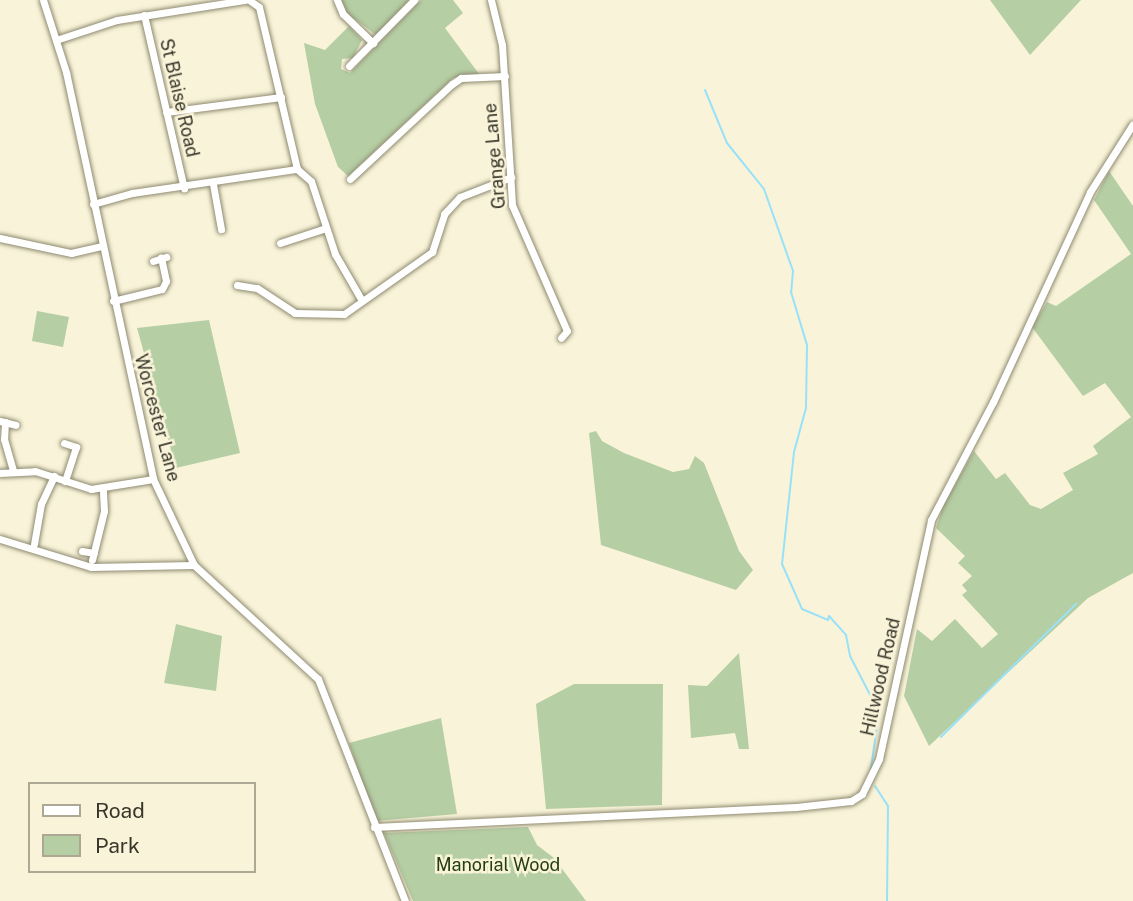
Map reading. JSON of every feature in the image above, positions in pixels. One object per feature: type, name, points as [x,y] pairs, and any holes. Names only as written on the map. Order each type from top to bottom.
[{"type":"street","name":"Worcester Lane","points":[[43,0],[56,40],[153,479],[194,565],[318,679],[405,901]]},
{"type":"street","points":[[179,0],[180,10]]},
{"type":"street","points":[[56,40],[144,15],[247,0],[259,7],[297,169],[311,181],[335,254],[361,299]]},
{"type":"street","points":[[337,0],[343,14],[373,43]]},
{"type":"street","points":[[349,66],[414,0]]},
{"type":"street","name":"Grange Lane","points":[[491,0],[505,76],[512,205],[567,331],[561,338]]},
{"type":"street","name":"St Blaise Road","points":[[144,15],[184,188]]},
{"type":"street","points":[[350,179],[461,78],[505,76]]},
{"type":"street","points":[[166,112],[281,97]]},
{"type":"street","name":"Hillwood Road","points":[[374,827],[796,807],[850,801],[863,794],[879,759],[931,520],[993,402],[1090,192],[1133,124]]},
{"type":"street","points":[[93,204],[132,193],[213,184],[297,169]]},
{"type":"street","points":[[237,285],[304,316],[344,314],[361,299],[432,252],[444,214],[460,197],[511,177]]},
{"type":"street","points":[[213,184],[223,217],[221,229]]},
{"type":"street","points":[[280,243],[288,237],[326,228]]},
{"type":"street","points":[[0,238],[71,253],[102,246]]},
{"type":"street","points":[[113,301],[162,289],[166,281],[160,259]]},
{"type":"street","points":[[13,470],[4,439],[3,422],[16,425]]},
{"type":"street","points":[[64,443],[76,447],[65,481]]},
{"type":"street","points":[[0,473],[13,470],[54,476],[103,490],[153,479]]},
{"type":"street","points":[[32,539],[41,504],[54,476]]},
{"type":"street","points":[[82,551],[93,557],[104,511],[103,490]]},
{"type":"street","points":[[0,539],[91,567],[194,565]]},
{"type":"green space","points":[[340,0],[409,0],[376,35],[344,11]]},
{"type":"green space","points":[[421,0],[453,0],[463,13],[445,28],[479,74],[453,78],[348,176],[338,167],[315,104],[304,43],[325,50],[349,26],[362,40],[353,58],[342,59],[341,69],[350,73]]},
{"type":"green space","points":[[990,0],[1081,0],[1030,55]]},
{"type":"green space","points":[[1109,171],[1133,206],[1133,573],[1088,598],[929,746],[904,696],[917,629],[932,641],[955,619],[982,648],[998,634],[962,595],[967,591],[962,585],[972,576],[958,563],[965,556],[936,528],[943,506],[974,451],[996,479],[1005,473],[1030,505],[1041,509],[1073,490],[1063,473],[1098,454],[1093,446],[1131,417],[1105,383],[1083,396],[1032,327],[1047,302],[1056,306],[1131,254],[1094,200]]},
{"type":"green space","points":[[37,311],[69,317],[63,347],[32,341]]},
{"type":"green space","points":[[209,320],[240,453],[176,468],[137,328]]},
{"type":"green space","points":[[596,431],[602,441],[624,453],[673,472],[689,469],[695,456],[704,463],[739,551],[753,570],[736,590],[601,545],[589,433]]},
{"type":"green space","points":[[176,624],[222,636],[216,691],[164,683]]},
{"type":"green space","points":[[739,653],[749,749],[739,749],[735,733],[691,738],[688,685],[707,686]]},
{"type":"green space","points":[[574,684],[663,684],[662,805],[546,809],[536,704]]},
{"type":"green space","points":[[441,718],[457,814],[375,821],[349,743]]},
{"type":"green space","name":"Manorial Wood","points":[[528,827],[537,845],[554,858],[586,901],[413,901],[384,833]]},
{"type":"waterway","points":[[705,90],[727,143],[764,189],[793,271],[791,292],[807,345],[806,408],[794,452],[782,564],[802,609],[828,620],[829,616],[846,635],[850,656],[879,712],[871,768]]},
{"type":"waterway","points":[[941,737],[1076,604]]},
{"type":"waterway","points":[[875,786],[888,806],[887,901]]}]
